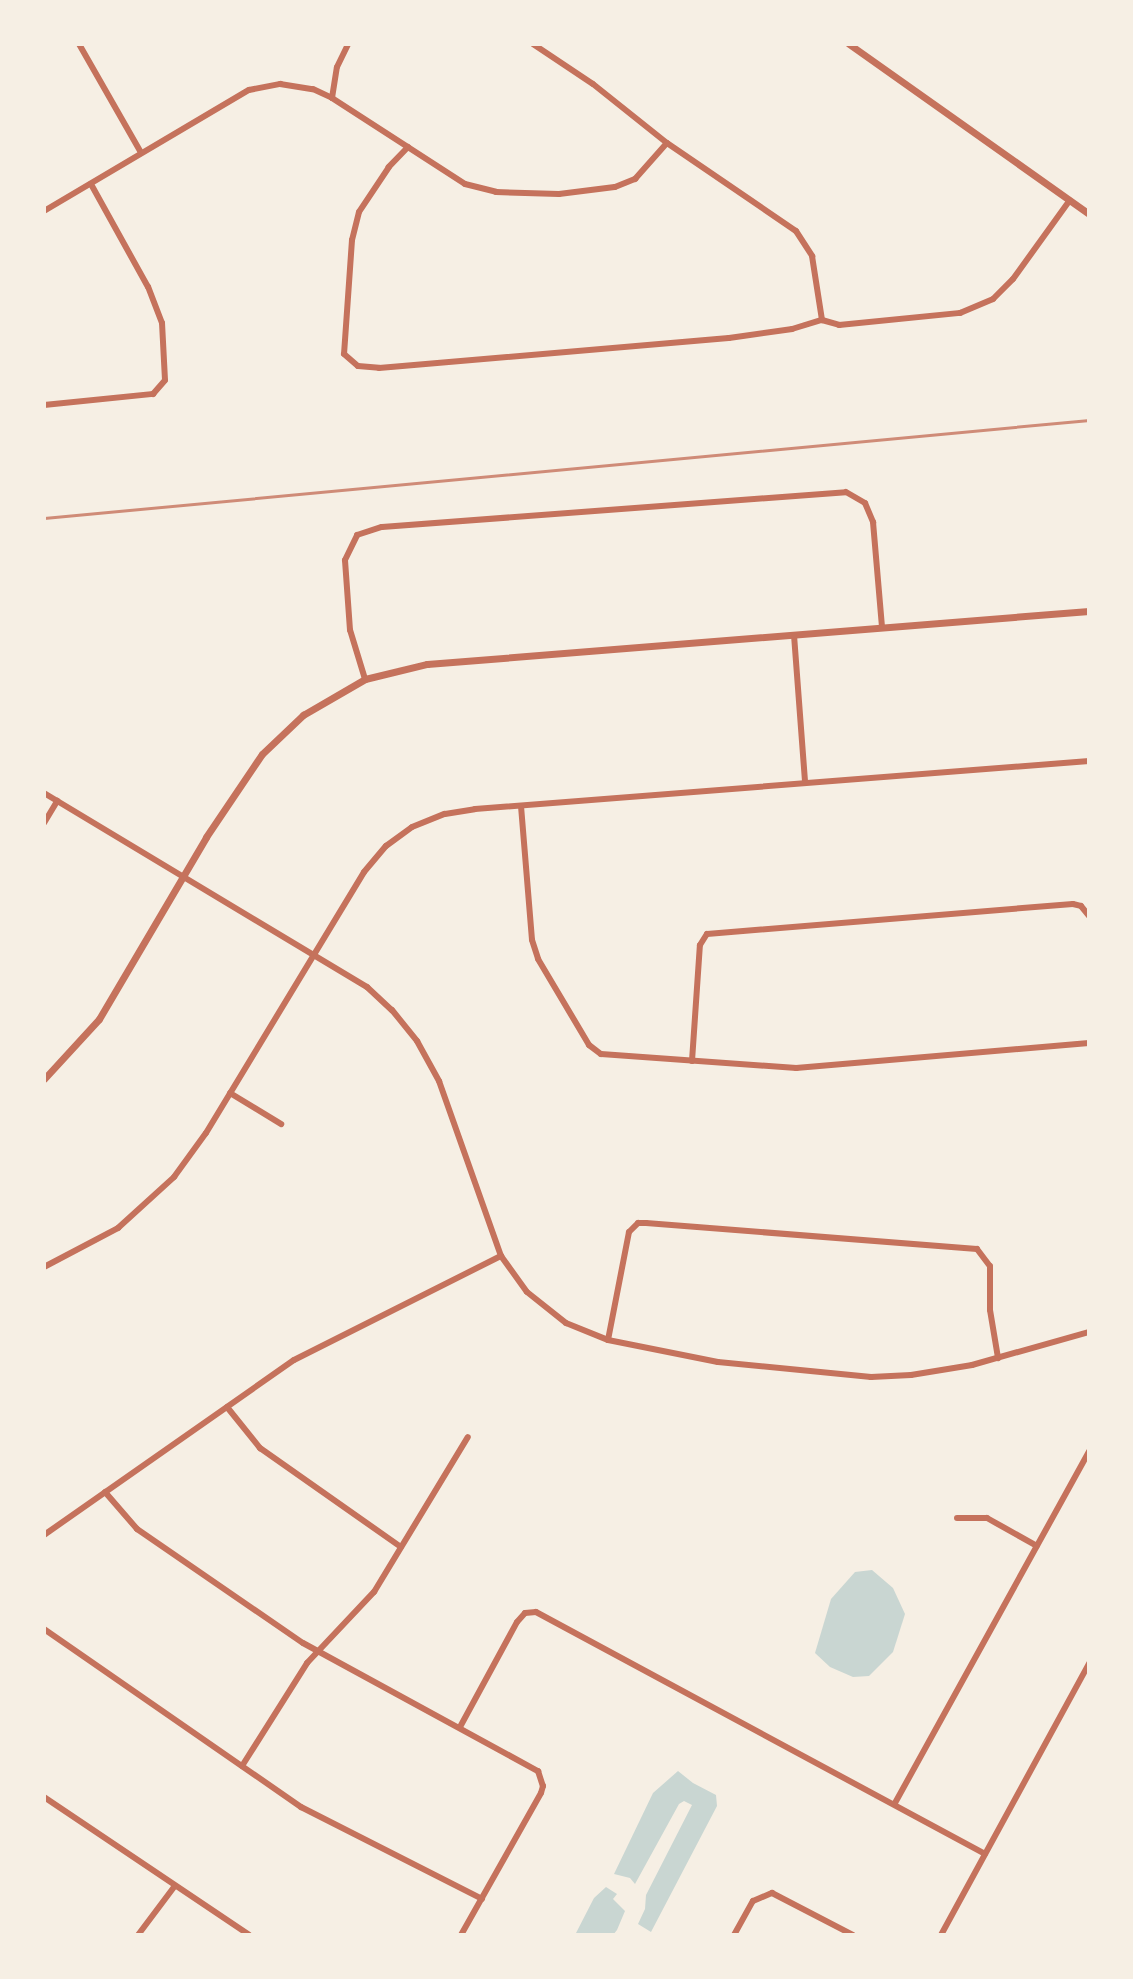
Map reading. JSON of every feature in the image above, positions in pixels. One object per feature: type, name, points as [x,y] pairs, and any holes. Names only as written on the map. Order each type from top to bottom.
[{"type":"street","points":[[79,44],[140,151]]},
{"type":"street","points":[[332,98],[337,67],[348,44]]},
{"type":"street","points":[[533,44],[593,84],[667,143],[796,231],[812,256],[822,320]]},
{"type":"street","points":[[849,44],[1089,214]]},
{"type":"street","points":[[44,211],[140,151],[249,90],[280,84],[313,89],[332,98],[465,184],[496,192],[559,194],[615,187],[635,179],[667,143]]},
{"type":"street","points":[[408,147],[389,167],[359,212],[352,240],[344,354],[358,366],[379,368],[729,338],[792,329],[822,320],[839,325],[960,313],[993,299],[1013,279],[1070,200]]},
{"type":"street","points":[[44,405],[130,399],[153,394],[165,380],[162,323],[148,287],[91,184]]},
{"type":"street","points":[[365,679],[350,630],[345,560],[357,535],[382,527],[846,492],[865,503],[873,522],[882,628]]},
{"type":"street","points":[[44,1079],[99,1019],[183,876],[270,746],[314,708],[365,679],[427,664],[1089,611]]},
{"type":"street","points":[[794,635],[805,783]]},
{"type":"street","points":[[44,1267],[98,1241],[148,1204],[186,1162],[373,859],[397,837],[445,814],[1089,761]]},
{"type":"street","points":[[44,793],[375,993],[417,1041],[439,1081],[501,1256],[521,1285],[566,1323],[608,1340],[745,1367],[858,1376],[911,1375],[998,1358],[1089,1332]]},
{"type":"street","points":[[44,823],[57,801]]},
{"type":"street","points":[[521,806],[532,940],[543,970],[589,1045],[601,1054],[796,1068],[1089,1043]]},
{"type":"street","points":[[692,1061],[700,945],[707,934],[1073,904],[1081,906],[1089,916]]},
{"type":"street","points":[[230,1093],[281,1124]]},
{"type":"street","points":[[608,1340],[629,1232],[632,1226],[646,1223],[977,1249],[990,1266],[990,1310],[998,1358]]},
{"type":"street","points":[[44,1535],[311,1350],[501,1256]]},
{"type":"street","points":[[227,1407],[260,1448],[401,1547]]},
{"type":"street","points":[[242,1766],[307,1663],[366,1604],[468,1437]]},
{"type":"street","points":[[895,1803],[1089,1451]]},
{"type":"street","points":[[105,1492],[137,1529],[319,1651],[532,1766],[543,1786],[461,1935]]},
{"type":"street","points":[[957,1518],[987,1518],[1037,1546]]},
{"type":"street","points":[[460,1727],[517,1622],[525,1613],[536,1612],[985,1854]]},
{"type":"street","points":[[44,1629],[312,1813],[482,1899]]},
{"type":"street","points":[[941,1935],[1089,1663]]},
{"type":"street","points":[[44,1797],[249,1935]]},
{"type":"street","points":[[138,1935],[174,1887]]},
{"type":"street","points":[[734,1935],[753,1901],[772,1893],[853,1935]]},
{"type":"shaded area","points":[[872,1570],[893,1588],[905,1614],[893,1652],[869,1676],[853,1677],[830,1667],[815,1653],[831,1599],[855,1572]]},
{"type":"shaded area","points":[[678,1771],[716,1795],[717,1806],[651,1932],[638,1924],[645,1909],[646,1895],[692,1805],[684,1801],[679,1804],[635,1884],[630,1878],[614,1874],[653,1793]]},
{"type":"shaded area","points":[[606,1887],[617,1894],[613,1899],[625,1911],[617,1930],[613,1935],[576,1933],[594,1898]]},
{"type":"railway","points":[[44,518],[1089,420]]}]
